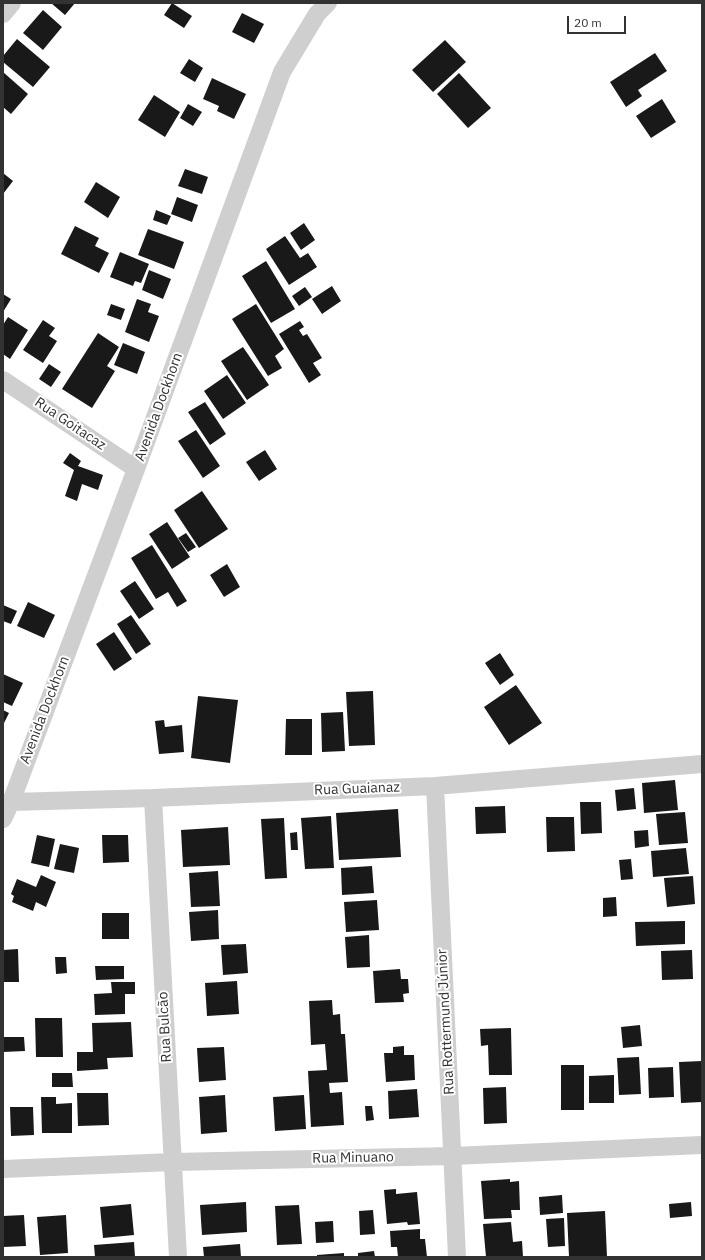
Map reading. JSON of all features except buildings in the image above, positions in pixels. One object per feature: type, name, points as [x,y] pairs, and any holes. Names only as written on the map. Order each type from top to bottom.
[{"type":"street","points":[[3,14],[12,3]]},
{"type":"street","name":"Avenida Dockhorn","points":[[3,819],[11,802],[136,469],[282,72],[317,14],[328,3]]},
{"type":"street","name":"Rua Goitacaz","points":[[3,380],[136,469]]},
{"type":"street","name":"Rua Guaianaz","points":[[11,802],[153,798],[435,786],[702,764]]},
{"type":"street","name":"Rua Rottermund Júnior","points":[[435,786],[457,1257]]},
{"type":"street","name":"Rua Bulcão","points":[[153,798],[178,1257]]},
{"type":"street","name":"Rua Minuano","points":[[3,1169],[173,1162],[453,1156],[702,1145]]}]
